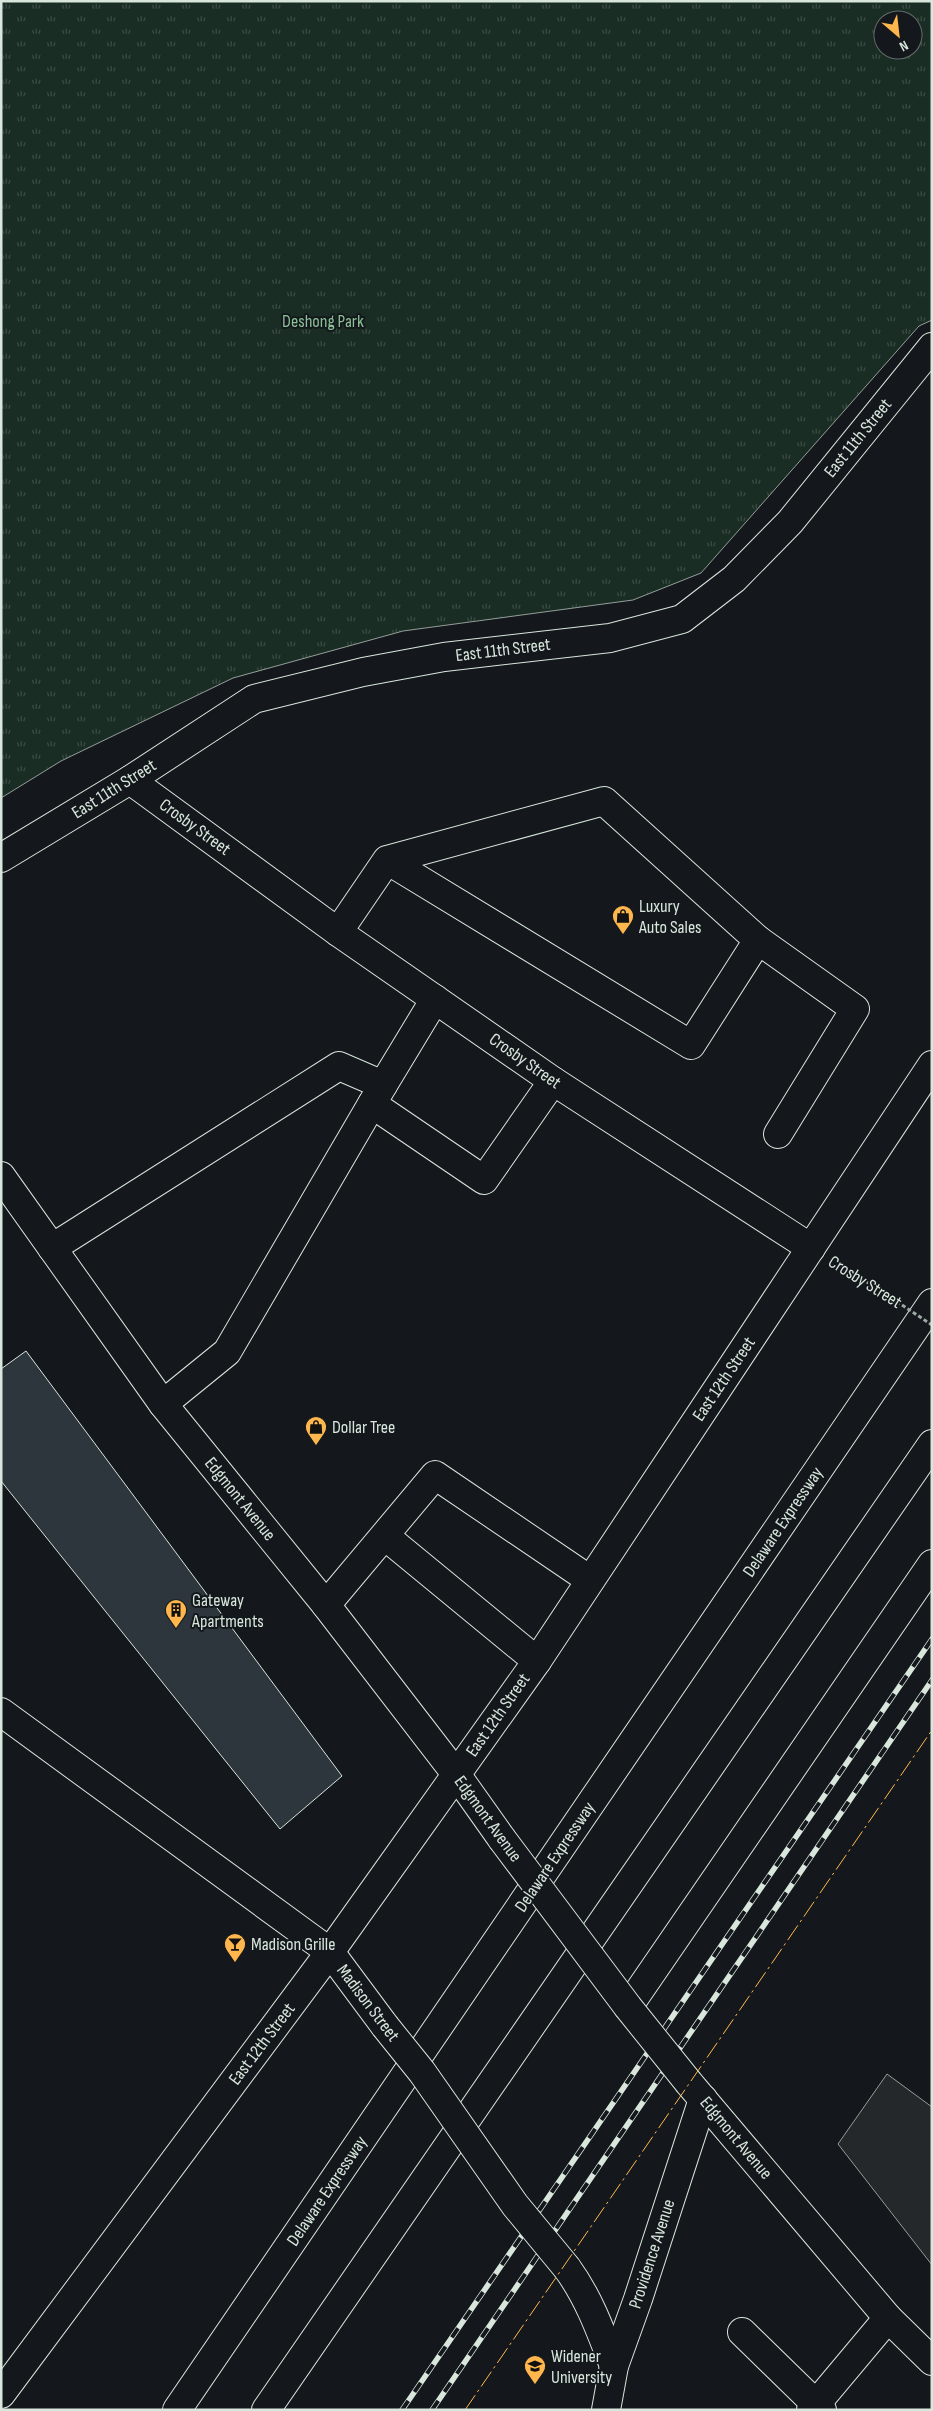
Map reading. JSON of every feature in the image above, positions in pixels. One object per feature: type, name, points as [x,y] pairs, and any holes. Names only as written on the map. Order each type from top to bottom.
[{"type":"main road","name":"East 11th Street","points":[[1,858],[130,780],[254,700],[363,672],[444,658],[610,638],[682,618],[734,579],[790,522],[932,347]]},
{"type":"main road","name":"Crosby Street","points":[[130,780],[338,932],[553,1081],[811,1248]]},
{"type":"main road","points":[[338,932],[387,860],[604,801],[758,940],[855,1009],[778,1134]]},
{"type":"main road","points":[[387,860],[691,1045],[758,940]]},
{"type":"main road","points":[[164,1404],[227,1352],[435,999]]},
{"type":"main road","name":"East 12th Street","points":[[1,2394],[330,1952],[537,1661],[932,1065]]},
{"type":"main road","points":[[52,1248],[339,1066],[484,1180],[553,1081]]},
{"type":"main road","name":"Edgmont Avenue","points":[[1,1176],[164,1404],[326,1605],[456,1774],[502,1839],[628,2007],[696,2091],[888,2318],[932,2361]]},
{"type":"main road","name":"Delaware Expressway","points":[[177,2410],[932,1303]]},
{"type":"main road","points":[[266,2410],[932,1444]]},
{"type":"main road","points":[[326,1605],[435,1475],[590,1580]]},
{"type":"main road","points":[[385,1536],[537,1661]]},
{"type":"main road","points":[[628,2007],[932,1564]]},
{"type":"main road","name":"Madison Street","points":[[1,1712],[330,1952],[422,2072],[515,2205],[567,2268],[590,2306],[614,2366]]},
{"type":"main road","name":"Providence Avenue","points":[[606,2410],[614,2366],[638,2299],[696,2091]]},
{"type":"main road","points":[[742,2332],[816,2408],[888,2318]]},
{"type":"path","name":"Crosby Street","points":[[811,1248],[932,1325]]},
{"type":"green space","name":"Deshong Park","points":[[1,1],[932,1],[932,320],[919,326],[701,573],[633,600],[403,631],[233,678],[61,761],[1,798]]},
{"type":"shaded area","points":[[887,2074],[932,2107],[932,2265],[838,2144]]},
{"type":"building","name":"Gateway Apartments","points":[[26,1351],[342,1776],[280,1829],[1,1481],[1,1369]]},
{"type":"railway","points":[[402,2410],[932,1639]]},
{"type":"railway","points":[[432,2410],[932,1680]]},
{"type":"power","points":[[465,2410],[932,1730]]},
{"type":"place","name":"Luxury Auto Sales","points":[[623,935]]},
{"type":"place","name":"Dollar Tree","points":[[316,1446]]},
{"type":"place","name":"Gateway Apartments","points":[[176,1629]]},
{"type":"place","name":"Madison Grille","points":[[235,1963]]},
{"type":"place","name":"Widener University","points":[[535,2385]]}]
